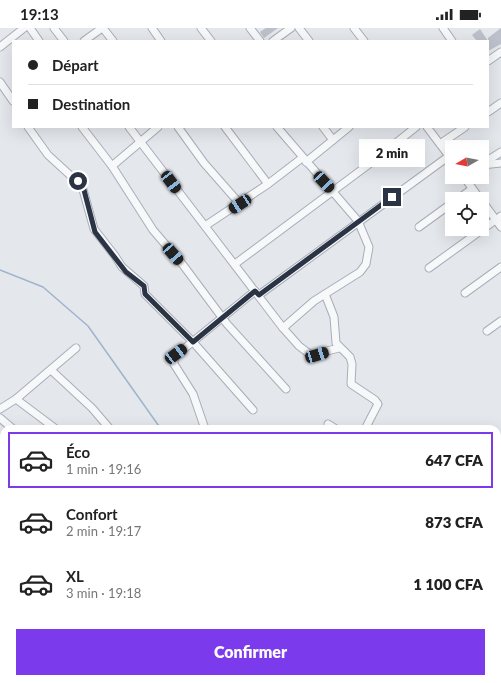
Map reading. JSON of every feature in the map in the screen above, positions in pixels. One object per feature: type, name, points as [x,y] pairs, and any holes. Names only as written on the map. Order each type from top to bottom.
[{"type":"street","points":[[0,47],[24,28]]},
{"type":"street","points":[[30,28],[38,40]]},
{"type":"street","points":[[54,28],[63,40]]},
{"type":"street","points":[[85,40],[103,28],[112,40]]},
{"type":"street","points":[[152,28],[160,40]]},
{"type":"street","points":[[201,28],[210,40]]},
{"type":"street","points":[[250,28],[259,40]]},
{"type":"street","points":[[274,40],[291,28]]},
{"type":"street","points":[[299,28],[308,40]]},
{"type":"street","points":[[354,28],[363,40]]},
{"type":"street","points":[[442,28],[451,40]]},
{"type":"street","points":[[489,60],[501,52]]},
{"type":"street","points":[[0,82],[12,100]]},
{"type":"street","points":[[489,111],[501,103]]},
{"type":"street","points":[[29,128],[48,155],[82,186],[94,229],[116,256],[122,267],[143,285],[145,294],[193,342],[253,410]]},
{"type":"street","points":[[83,128],[112,166],[153,230],[183,265],[222,318],[286,389]]},
{"type":"street","points":[[129,128],[283,328],[299,346],[311,355],[317,355],[339,348]]},
{"type":"street","points":[[112,166],[139,141],[157,128]]},
{"type":"street","points":[[179,128],[204,163],[240,204]]},
{"type":"street","points":[[226,128],[268,184]]},
{"type":"street","points":[[278,128],[358,221],[369,247],[366,264],[360,272],[314,301],[283,328]]},
{"type":"street","points":[[324,128],[333,140]]},
{"type":"street","points":[[205,226],[240,204],[333,140],[348,128]]},
{"type":"street","points":[[235,264],[333,192],[415,128]]},
{"type":"street","points":[[428,128],[445,151]]},
{"type":"street","points":[[440,144],[464,128]]},
{"type":"street","points":[[489,160],[501,152]]},
{"type":"street","points":[[204,425],[194,394],[174,360],[176,354],[222,318],[358,221],[445,161]]},
{"type":"street","points":[[489,164],[501,163]]},
{"type":"street","points":[[469,184],[474,192]]},
{"type":"street","points":[[468,192],[472,189]]},
{"type":"street","points":[[419,227],[445,208]]},
{"type":"street","points":[[489,208],[498,218],[501,227]]},
{"type":"street","points":[[429,268],[498,218]]},
{"type":"street","points":[[465,293],[501,267]]},
{"type":"street","points":[[325,294],[334,317],[335,340],[339,348],[350,357],[352,364],[351,384],[375,400],[378,404],[367,425]]},
{"type":"street","points":[[487,332],[501,321]]},
{"type":"street","points":[[0,409],[16,399],[76,348]]},
{"type":"street","points":[[51,370],[92,408],[107,425]]},
{"type":"street","points":[[16,399],[51,425]]},
{"type":"street","points":[[0,418],[8,425]]},
{"type":"building","points":[[266,28],[278,28],[264,38],[260,32]]},
{"type":"building","points":[[501,28],[501,44],[489,50],[488,38]]},
{"type":"building","points":[[480,29],[487,40],[476,40],[472,35]]},
{"type":"waterway","points":[[0,270],[43,287],[88,326],[158,425]]},
{"type":"route","points":[[78,181],[84,190],[95,232],[116,256],[126,272],[144,286],[144,293],[193,342],[255,291],[259,295],[392,197]]}]
